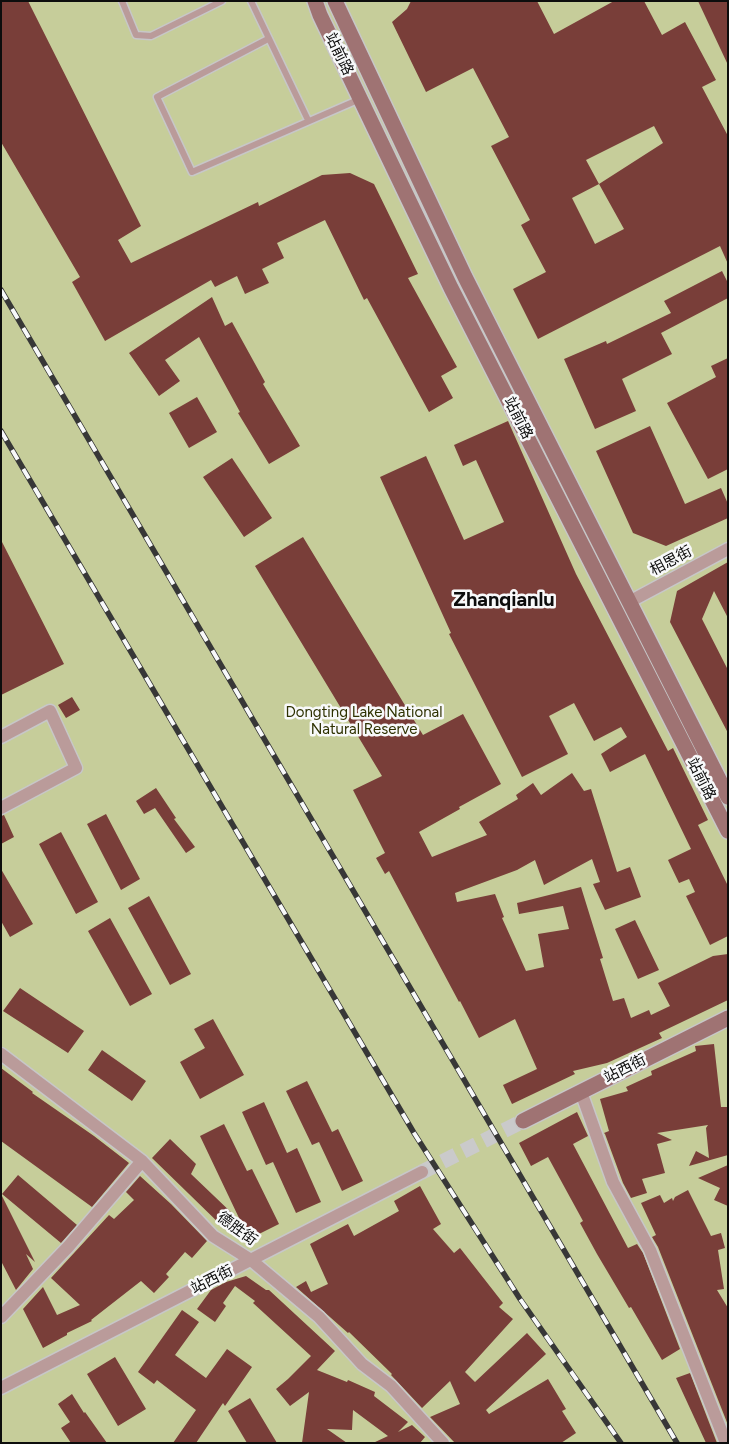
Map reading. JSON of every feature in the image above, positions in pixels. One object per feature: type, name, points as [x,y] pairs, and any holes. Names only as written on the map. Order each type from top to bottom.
[{"type":"main road","name":"站前路","points":[[315,1],[451,288],[728,831]]},
{"type":"main road","name":"站前路","points":[[334,1],[465,277],[728,797]]},
{"type":"main road","name":"站西街","points":[[523,1121],[728,1018]]},
{"type":"street","name":"相思街","points":[[629,602],[728,549]]},
{"type":"street","points":[[1,737],[50,711],[76,768],[1,808]]},
{"type":"street","name":"德胜街","points":[[1,1054],[142,1161],[213,1236],[251,1260],[319,1318],[362,1364],[391,1386],[442,1443]]},
{"type":"street","points":[[581,1092],[613,1182],[650,1250],[726,1443]]},
{"type":"street","points":[[1,1317],[68,1247],[142,1161]]},
{"type":"street","name":"站西街","points":[[1,1388],[422,1172]]},
{"type":"lane","points":[[122,1],[136,35],[151,36],[222,1]]},
{"type":"lane","points":[[251,1],[308,120]]},
{"type":"lane","points":[[268,39],[157,97],[192,172],[360,98]]},
{"type":"green space","name":"Dongting Lake National Natural Reserve","points":[[1,1],[728,1],[728,1443],[1,1443]]},
{"type":"building","points":[[1,1],[28,1],[141,226],[118,240],[131,263],[258,202],[259,206],[322,175],[350,173],[374,184],[418,274],[408,278],[457,367],[441,376],[453,398],[429,412],[367,298],[364,300],[325,220],[277,243],[284,258],[262,269],[269,283],[245,294],[237,276],[215,287],[211,280],[105,341],[72,282],[80,277],[1,142]]},
{"type":"building","points":[[411,1],[537,1],[554,34],[614,1],[644,1],[662,35],[685,22],[716,80],[702,87],[728,136],[728,264],[720,246],[538,339],[513,289],[546,272],[521,225],[530,220],[491,146],[509,137],[473,68],[426,92],[392,22],[407,9]],"holes":[[[654,126],[663,143],[599,184],[586,160]],[[599,184],[624,229],[595,244],[572,198]]]},
{"type":"building","points":[[698,1],[728,1],[728,65]]},
{"type":"building","points":[[722,271],[728,283],[728,298],[661,333],[672,354],[622,379],[636,411],[595,429],[564,359],[606,341],[607,344],[671,313],[664,301]]},
{"type":"building","points":[[212,297],[225,326],[232,322],[265,382],[263,384],[300,446],[269,464],[238,413],[240,412],[199,337],[165,360],[180,381],[159,396],[129,353]]},
{"type":"building","points":[[728,358],[728,469],[708,479],[667,403],[716,377],[711,366]]},
{"type":"building","points":[[197,397],[217,432],[189,448],[169,413]]},
{"type":"building","points":[[508,421],[576,574],[668,751],[673,748],[708,820],[698,825],[728,886],[728,936],[710,945],[686,896],[695,892],[689,879],[679,883],[668,860],[691,849],[645,754],[610,772],[601,754],[627,737],[621,727],[594,741],[574,703],[549,716],[568,754],[522,777],[449,634],[451,633],[380,477],[426,456],[464,540],[504,522],[476,460],[463,466],[454,445]]},
{"type":"building","points":[[650,426],[685,504],[721,488],[728,504],[728,518],[666,546],[633,533],[596,451]]},
{"type":"building","points":[[232,458],[272,518],[244,537],[203,477]]},
{"type":"building","points":[[303,537],[423,735],[463,714],[501,784],[419,832],[432,857],[487,835],[479,822],[518,799],[516,795],[533,783],[541,795],[572,773],[584,791],[591,789],[617,872],[630,867],[641,897],[605,910],[593,884],[600,882],[592,859],[544,885],[535,860],[517,870],[455,893],[457,902],[495,894],[504,917],[502,918],[526,971],[544,967],[538,934],[569,929],[563,906],[519,914],[517,903],[581,887],[603,958],[600,959],[613,1001],[624,998],[631,1018],[649,1010],[651,1015],[670,1006],[658,983],[713,956],[728,954],[728,1000],[659,1033],[662,1038],[607,1063],[573,1071],[575,1074],[512,1104],[503,1085],[537,1069],[515,1019],[479,1038],[389,871],[385,874],[376,858],[385,853],[353,790],[382,776],[255,566]]},
{"type":"building","points":[[1,540],[64,664],[1,695]]},
{"type":"building","points":[[728,562],[728,618],[714,591],[702,619],[728,670],[728,733],[670,622],[677,591]]},
{"type":"building","points":[[72,697],[80,710],[66,718],[58,705]]},
{"type":"building","points":[[156,788],[176,818],[174,819],[195,847],[186,853],[155,808],[144,814],[136,801]]},
{"type":"building","points":[[106,814],[140,879],[121,890],[87,824]]},
{"type":"building","points":[[4,815],[14,837],[1,844],[1,816]]},
{"type":"building","points":[[61,832],[98,902],[76,914],[39,844]]},
{"type":"building","points":[[1,869],[33,924],[10,937],[1,921]]},
{"type":"building","points":[[149,896],[191,974],[170,985],[128,908]]},
{"type":"building","points":[[110,918],[152,994],[130,1006],[88,931]]},
{"type":"building","points":[[635,920],[659,970],[638,979],[615,929]]},
{"type":"building","points":[[20,988],[84,1031],[68,1053],[3,1011]]},
{"type":"building","points":[[213,1019],[244,1075],[200,1099],[180,1062],[205,1048],[194,1029]]},
{"type":"building","points":[[714,1044],[721,1107],[728,1107],[728,1155],[689,1166],[696,1151],[709,1158],[706,1128],[708,1125],[657,1133],[672,1140],[657,1144],[665,1173],[642,1179],[647,1193],[631,1198],[623,1183],[604,1133],[609,1131],[600,1099],[628,1091],[626,1087],[652,1075],[651,1071],[696,1051],[695,1046]]},
{"type":"building","points":[[102,1050],[146,1081],[132,1101],[88,1070]]},
{"type":"building","points":[[1,1068],[32,1093],[129,1163],[92,1207],[1,1141]]},
{"type":"building","points":[[307,1081],[332,1132],[338,1129],[363,1181],[342,1191],[319,1142],[312,1145],[286,1091]]},
{"type":"building","points":[[264,1102],[287,1153],[297,1148],[321,1202],[296,1213],[273,1162],[266,1165],[242,1112]]},
{"type":"building","points":[[577,1112],[588,1136],[573,1144],[628,1248],[637,1244],[643,1253],[680,1349],[662,1360],[597,1254],[580,1223],[583,1221],[548,1157],[531,1166],[519,1143]]},
{"type":"building","points":[[224,1124],[247,1171],[252,1169],[279,1224],[249,1239],[200,1136]]},
{"type":"building","points":[[170,1139],[196,1164],[191,1174],[236,1217],[225,1229],[152,1158]]},
{"type":"building","points":[[728,1165],[728,1206],[714,1200],[720,1188],[698,1178]]},
{"type":"building","points":[[18,1175],[77,1225],[61,1243],[2,1194]]},
{"type":"building","points":[[140,1176],[207,1241],[192,1258],[185,1252],[166,1274],[169,1277],[154,1293],[141,1281],[92,1321],[67,1333],[67,1335],[43,1348],[23,1309],[43,1287],[57,1315],[80,1305],[51,1278],[109,1215],[114,1219],[134,1200],[126,1192]]},
{"type":"building","points":[[420,1186],[441,1224],[433,1229],[454,1253],[460,1248],[503,1303],[499,1307],[513,1319],[465,1372],[475,1382],[527,1333],[546,1354],[486,1410],[489,1414],[548,1379],[566,1409],[562,1411],[576,1433],[561,1443],[455,1443],[430,1417],[460,1404],[450,1381],[422,1408],[392,1374],[349,1332],[296,1287],[306,1281],[311,1292],[328,1284],[310,1244],[348,1224],[354,1236],[399,1211],[394,1201]]},
{"type":"building","points":[[688,1190],[711,1236],[721,1233],[725,1248],[718,1250],[724,1289],[717,1290],[728,1308],[728,1425],[658,1247],[652,1237],[656,1235],[641,1203],[660,1195],[664,1203],[672,1198],[673,1201],[675,1197]]},
{"type":"building","points":[[1,1194],[35,1262],[26,1254],[33,1269],[16,1290],[1,1261]]},
{"type":"building","points":[[246,1276],[266,1290],[269,1290],[335,1351],[317,1370],[347,1382],[348,1380],[375,1392],[374,1396],[408,1422],[398,1432],[412,1425],[425,1437],[420,1443],[373,1443],[388,1436],[353,1410],[352,1430],[327,1429],[347,1443],[302,1443],[309,1392],[290,1406],[276,1389],[311,1356],[253,1303],[255,1301],[235,1286],[223,1303],[226,1306],[215,1322],[197,1309],[211,1290],[226,1282]]},
{"type":"building","points":[[182,1310],[199,1322],[175,1355],[206,1378],[227,1349],[252,1367],[225,1406],[223,1403],[196,1443],[173,1443],[196,1410],[157,1380],[154,1384],[138,1372]]},
{"type":"building","points":[[115,1357],[146,1409],[118,1426],[87,1374]]},
{"type":"building","points":[[690,1373],[717,1443],[706,1443],[676,1378]]},
{"type":"building","points":[[72,1394],[107,1443],[71,1443],[61,1428],[70,1422],[58,1404]]},
{"type":"building","points":[[250,1398],[277,1443],[247,1443],[228,1411]]},
{"type":"tunnel","points":[[422,1172],[523,1121]]},
{"type":"railway","points":[[1,290],[677,1443]]},
{"type":"railway","points":[[1,431],[414,1133],[520,1299],[621,1443]]},
{"type":"district","name":"Zhanqianlu","points":[[504,600]]}]
